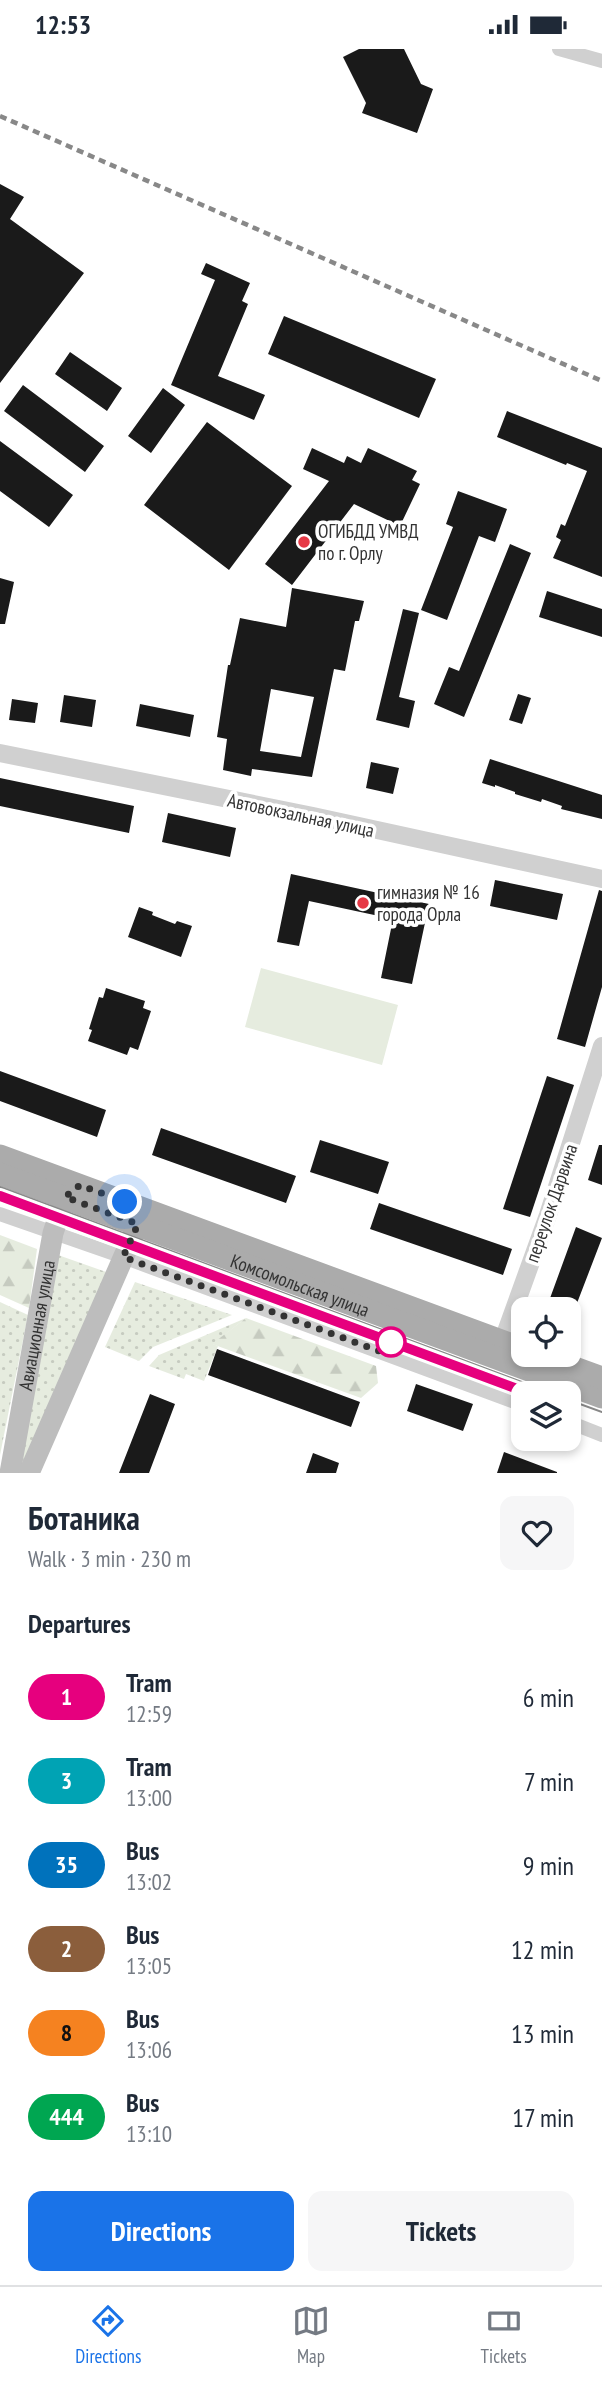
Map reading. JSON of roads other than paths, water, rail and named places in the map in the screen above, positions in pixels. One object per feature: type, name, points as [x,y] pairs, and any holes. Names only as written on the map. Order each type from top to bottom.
[{"type":"main road","name":"Комсомольская улица","points":[[0,1156],[138,1224],[507,1349]]},
{"type":"main road","name":"Комсомольская улица","points":[[0,1174],[73,1191],[507,1349],[602,1397]]},
{"type":"main road","name":"Авиационная улица","points":[[10,1473],[52,1233],[73,1191]]},
{"type":"main road","name":"Авиационная улица","points":[[29,1473],[138,1224]]},
{"type":"main road","points":[[572,1367],[602,1378]]},
{"type":"street","points":[[559,49],[602,61]]},
{"type":"street","name":"Автовокзальная улица","points":[[0,753],[313,815],[602,879]]},
{"type":"street","name":"переулок Дарвина","points":[[507,1349],[602,1046]]},
{"type":"street","points":[[0,1214],[511,1401]]},
{"type":"street","points":[[581,1427],[602,1435]]},
{"type":"tram line","points":[[0,1187],[519,1381]]},
{"type":"tram line","name":"1","points":[[0,1196],[511,1387]]},
{"type":"tram line","points":[[581,1404],[602,1412]]},
{"type":"railway","points":[[0,116],[602,381]]},
{"type":"place","name":"ОГИБДД УМВД по г. Орлу","points":[[304,542]]},
{"type":"place","name":"гимназия № 16 города Орла","points":[[363,903]]}]
